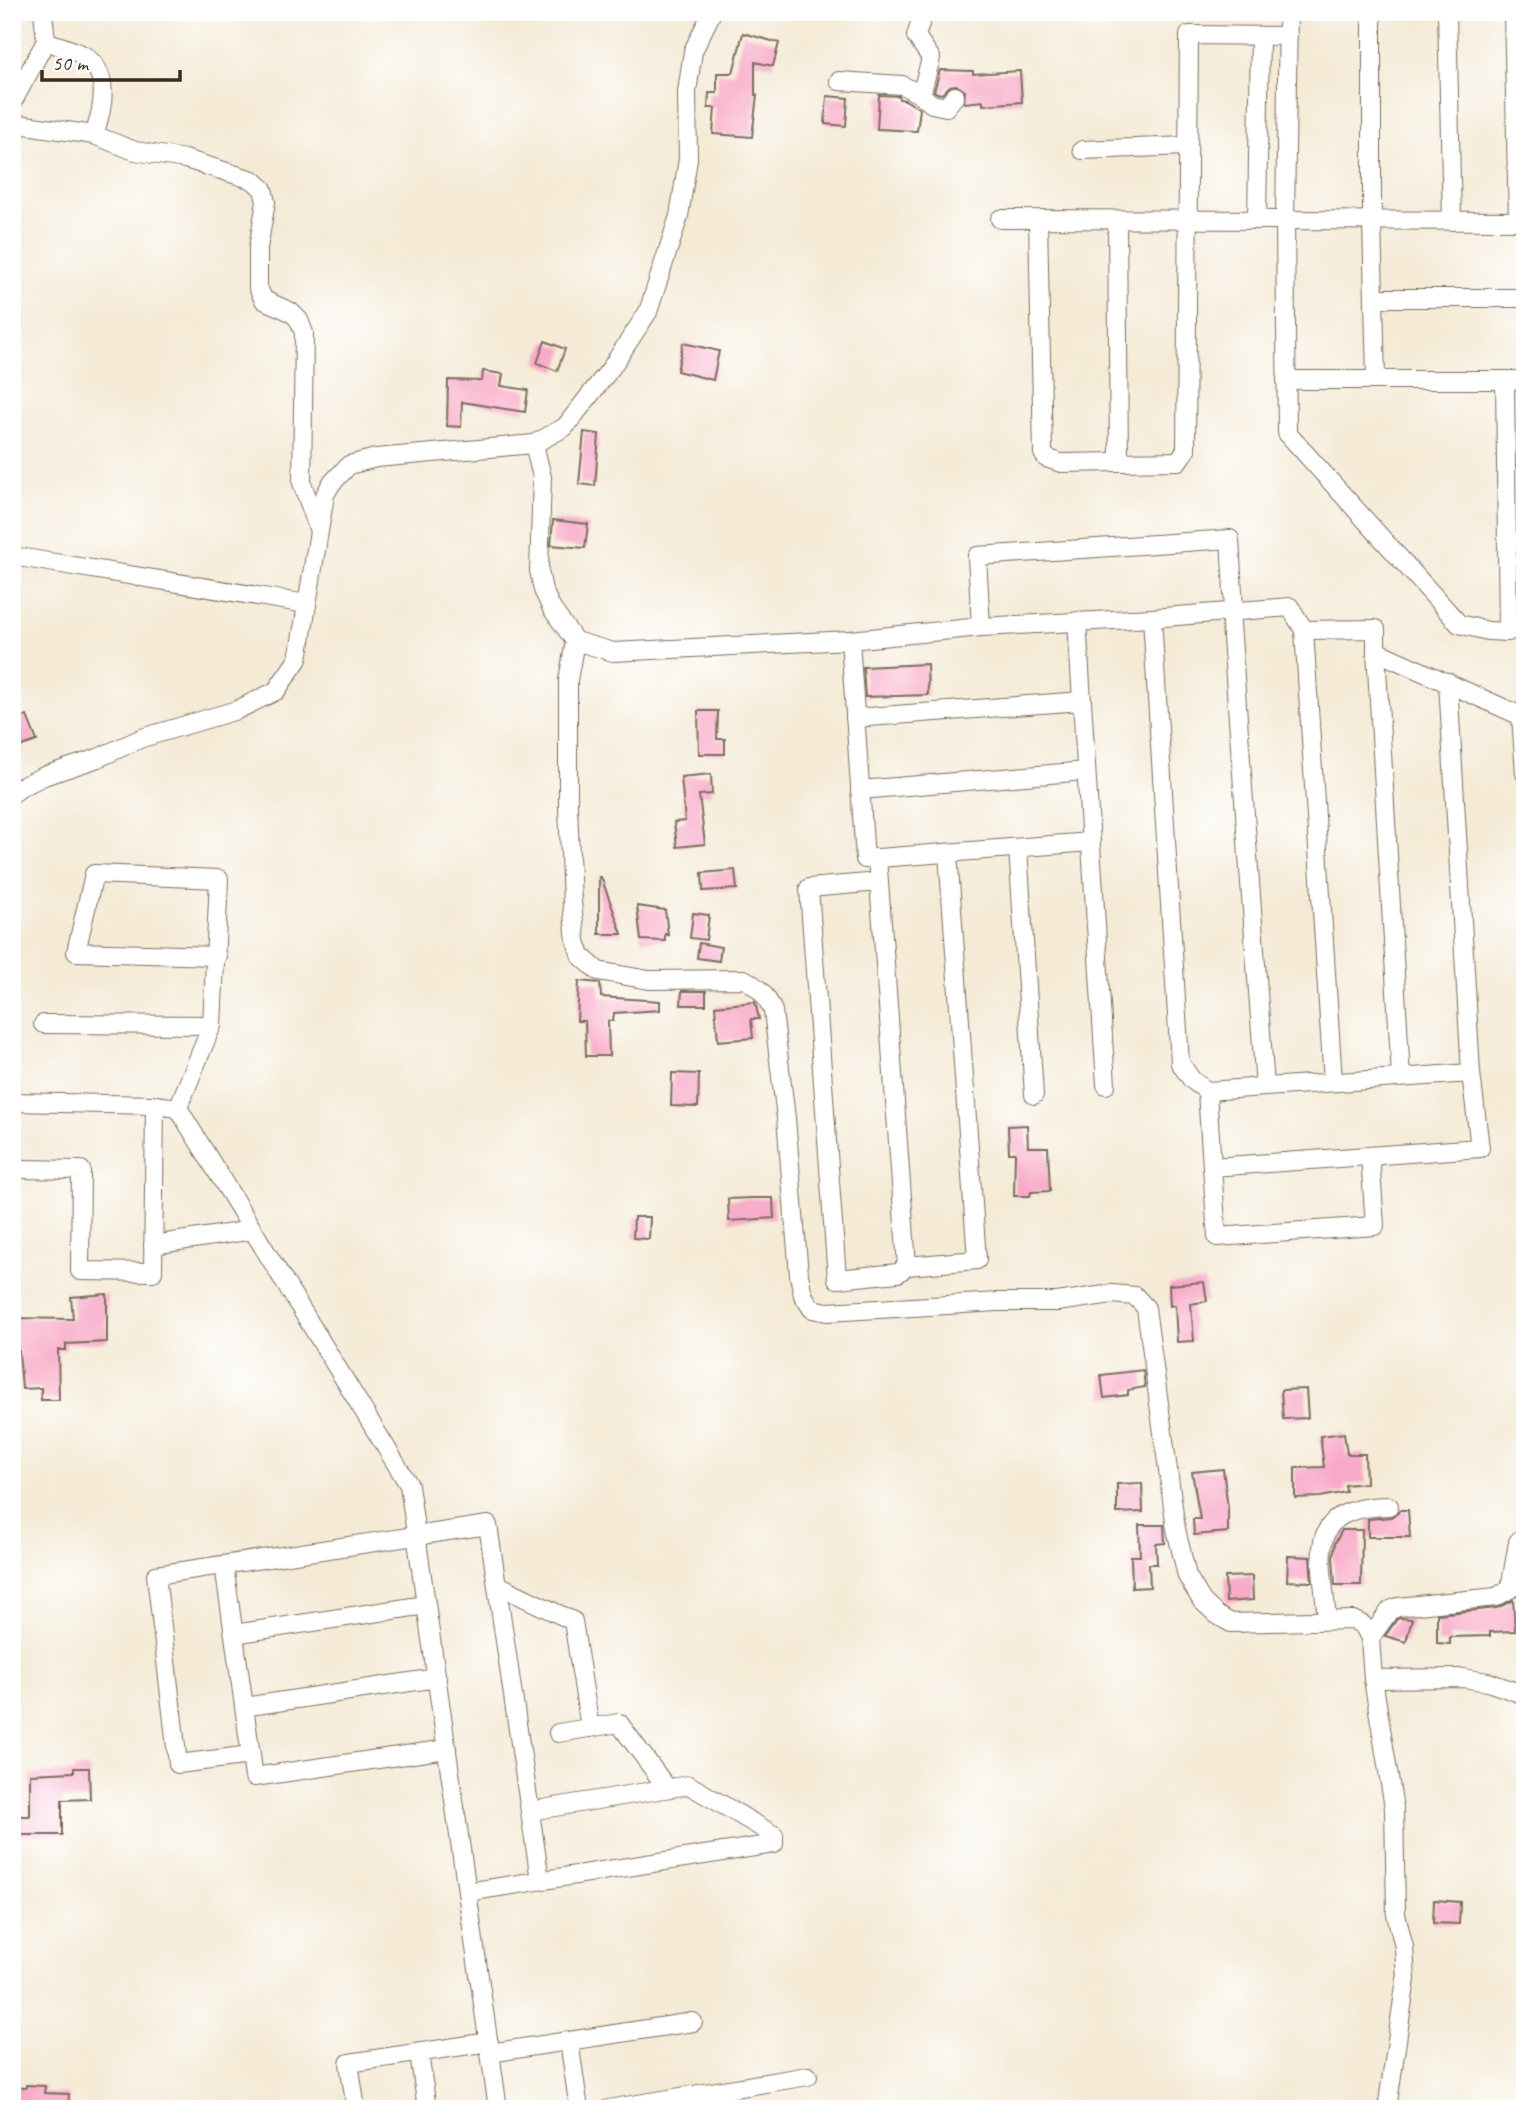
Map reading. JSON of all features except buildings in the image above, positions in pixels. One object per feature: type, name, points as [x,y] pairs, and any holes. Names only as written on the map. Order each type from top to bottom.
[{"type":"street","points":[[12,103],[46,41],[43,12]]},
{"type":"street","points":[[12,794],[44,776],[98,758],[142,738],[237,710],[276,691],[298,659],[325,495],[331,484],[349,466],[376,458],[534,444],[565,427],[611,368],[648,312],[679,216],[688,159],[687,92],[693,51],[712,12]]},
{"type":"street","points":[[920,95],[931,61],[930,54],[916,36],[924,12]]},
{"type":"street","points":[[1288,12],[1285,220],[1287,433],[1459,624],[1488,631],[1516,632],[1516,542],[1505,380]]},
{"type":"street","points":[[1372,12],[1372,220],[1376,379]]},
{"type":"street","points":[[1447,12],[1452,221]]},
{"type":"street","points":[[1000,219],[1522,221],[1513,12]]},
{"type":"street","points":[[1038,220],[1043,453],[1061,463],[1173,462],[1181,459],[1185,455],[1189,35],[1288,36]]},
{"type":"street","points":[[1257,220],[1260,36]]},
{"type":"street","points":[[46,41],[82,55],[94,65],[101,80],[104,106],[94,135]]},
{"type":"street","points":[[839,81],[902,85],[932,104],[946,107],[955,96]]},
{"type":"street","points":[[12,123],[94,135],[135,151],[185,159],[253,180],[263,189],[266,202],[258,248],[258,288],[264,300],[291,312],[299,320],[304,333],[302,483],[320,535]]},
{"type":"street","points":[[1082,150],[1187,146]]},
{"type":"street","points":[[1117,220],[1119,461]]},
{"type":"street","points":[[1374,298],[1525,298]]},
{"type":"street","points":[[1286,380],[1525,380]]},
{"type":"street","points":[[534,444],[542,477],[539,570],[543,590],[552,609],[575,641],[613,652],[850,640],[981,627],[1290,607],[1304,630],[1333,1082]]},
{"type":"street","points":[[981,627],[976,556],[1230,539],[1232,610],[1265,1087]]},
{"type":"street","points":[[12,556],[307,604]]},
{"type":"street","points":[[1152,618],[1180,1063],[1192,1080],[1207,1091],[1471,1073]]},
{"type":"street","points":[[1077,621],[1106,1085]]},
{"type":"street","points":[[1304,630],[1376,629],[1401,1077]]},
{"type":"street","points":[[850,640],[864,859],[1091,842]]},
{"type":"street","points":[[575,641],[568,680],[568,806],[572,903],[576,941],[581,956],[598,971],[649,980],[744,979],[756,985],[766,995],[773,1011],[786,1118],[799,1275],[807,1303],[812,1309],[827,1312],[998,1301],[1057,1303],[1112,1294],[1135,1296],[1146,1308],[1176,1529],[1187,1576],[1202,1601],[1231,1623],[1353,1620],[1363,1625],[1370,1638],[1373,1679],[1394,1808],[1396,1914],[1404,1947],[1406,1979],[1387,2109]]},
{"type":"street","points":[[1376,651],[1521,716],[1525,773]]},
{"type":"street","points":[[1212,1167],[1480,1148],[1471,1073],[1448,682]]},
{"type":"street","points":[[855,718],[1082,701]]},
{"type":"street","points":[[860,790],[1086,771]]},
{"type":"street","points":[[1018,848],[1034,1095]]},
{"type":"street","points":[[879,881],[809,888],[836,1279],[898,1273],[907,1266],[978,1259],[948,853]]},
{"type":"street","points":[[877,858],[907,1266]]},
{"type":"street","points":[[178,1108],[212,1025],[217,956],[219,879],[94,874],[76,952],[217,956]]},
{"type":"street","points":[[43,1024],[212,1025]]},
{"type":"street","points":[[1207,1091],[1217,1237],[1375,1226],[1370,1156]]},
{"type":"street","points":[[12,1102],[155,1105],[178,1108]]},
{"type":"street","points":[[20,1169],[81,1170],[80,1271],[153,1272],[155,1105]]},
{"type":"street","points":[[178,1108],[410,1485],[498,2109]]},
{"type":"street","points":[[153,1245],[253,1230]]},
{"type":"street","points":[[1327,1620],[1322,1548],[1326,1528],[1345,1514],[1367,1507],[1389,1506]]},
{"type":"street","points":[[251,1755],[178,1764],[156,1575],[488,1525],[540,1880]]},
{"type":"street","points":[[1370,1638],[1390,1610],[1398,1607],[1496,1597],[1505,1593],[1510,1589],[1518,1542],[1525,1534]]},
{"type":"street","points":[[224,1565],[254,1777],[447,1749]]},
{"type":"street","points":[[498,1585],[573,1621],[590,1728]]},
{"type":"street","points":[[234,1634],[426,1605]]},
{"type":"street","points":[[244,1707],[437,1678]]},
{"type":"street","points":[[1373,1679],[1463,1678],[1488,1682],[1525,1695]]},
{"type":"street","points":[[558,1733],[620,1723],[667,1788]]},
{"type":"street","points":[[467,1892],[774,1844],[774,1835],[689,1785],[530,1811]]},
{"type":"street","points":[[356,2109],[349,2063],[419,2053],[569,2041],[694,2022]]},
{"type":"street","points":[[569,2041],[579,2109]]},
{"type":"street","points":[[419,2053],[427,2109]]},
{"type":"street","points":[[608,2109],[808,2076]]}]
